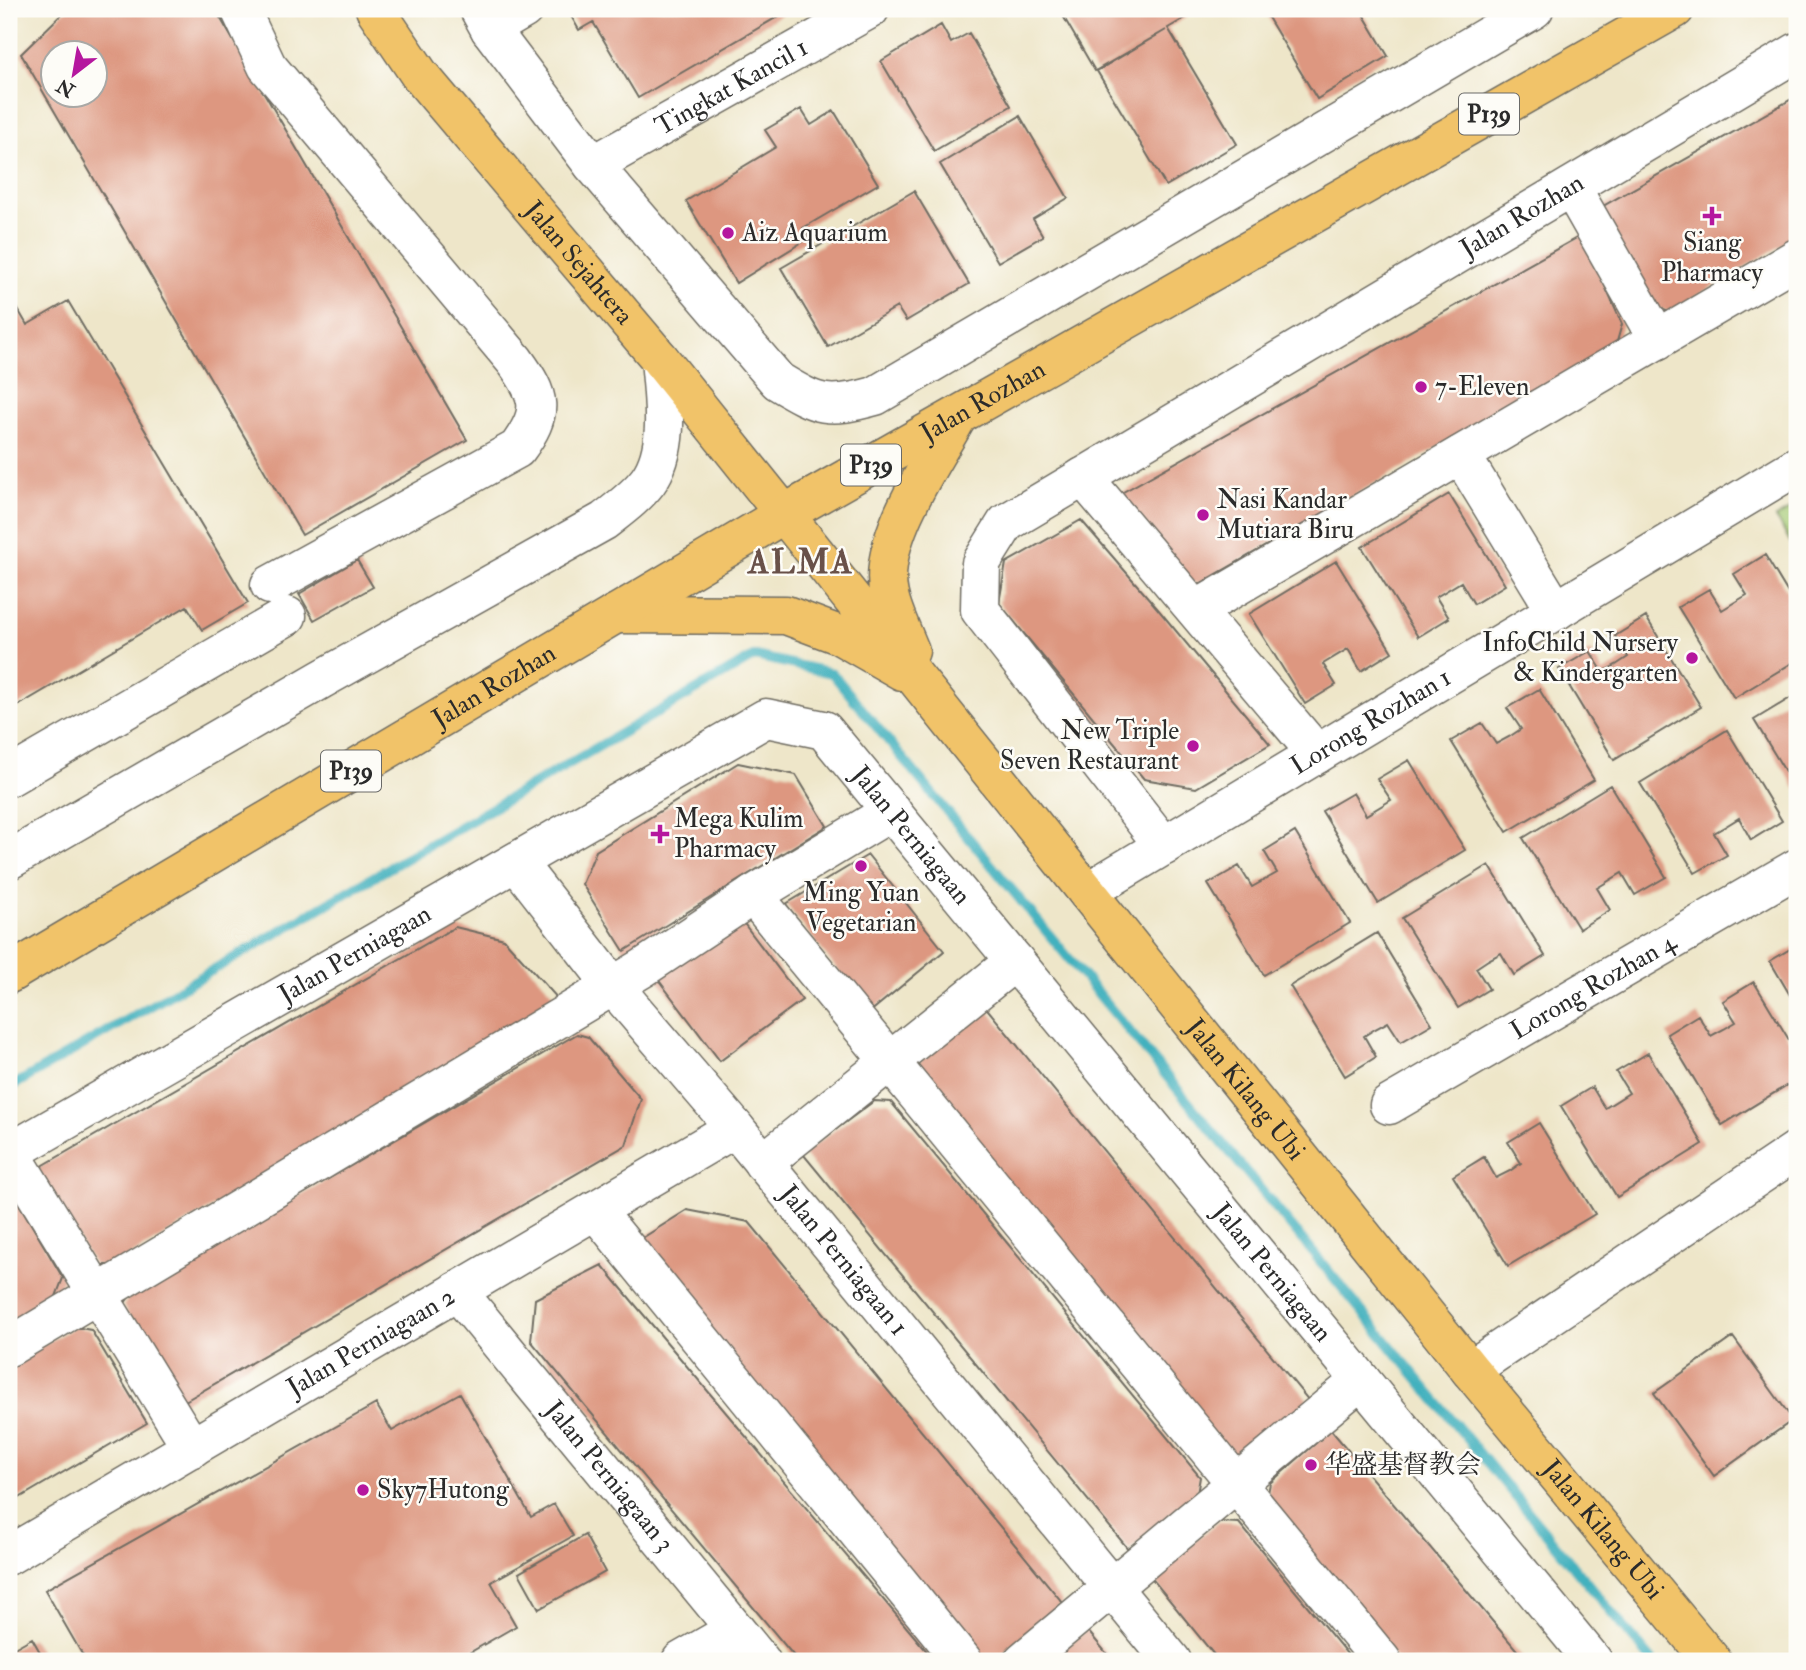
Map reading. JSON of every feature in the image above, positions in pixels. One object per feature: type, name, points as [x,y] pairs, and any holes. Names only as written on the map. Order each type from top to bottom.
[{"type":"main road","name":"Jalan Sejahtera","points":[[375,9],[419,74],[660,359],[784,514]]},
{"type":"main road","name":"Jalan Rozhan","points":[[9,974],[784,514],[1675,9]]},
{"type":"main road","points":[[922,683],[888,594],[889,553],[907,509],[958,416]]},
{"type":"main road","name":"Jalan Kilang Ubi","points":[[784,514],[1470,1370],[1712,1661]]},
{"type":"main road","points":[[615,614],[786,615],[839,635],[922,683]]},
{"type":"street","points":[[9,777],[517,449],[534,426],[536,391],[515,360],[267,66],[240,9]]},
{"type":"street","points":[[524,9],[484,19],[593,165],[778,381],[808,400],[839,406],[875,396],[1534,9]]},
{"type":"street","name":"Tingkat Kancil 1","points":[[593,165],[870,9]]},
{"type":"street","name":"Jalan Rozhan","points":[[1164,846],[980,610],[981,562],[1006,523],[1797,52]]},
{"type":"street","points":[[1571,187],[1658,340]]},
{"type":"street","points":[[1196,610],[1797,258]]},
{"type":"street","points":[[9,860],[322,679],[604,521],[634,497],[650,478],[659,450],[664,418],[660,359]]},
{"type":"street","points":[[1461,455],[1556,611]]},
{"type":"street","name":"Lorong Rozhan 1","points":[[1087,892],[1797,466]]},
{"type":"street","points":[[1083,477],[1317,754]]},
{"type":"street","name":"Jalan Perniagaan","points":[[9,1152],[766,718],[824,730],[1593,1661]]},
{"type":"street","points":[[9,1346],[613,986],[753,895],[892,811]]},
{"type":"street","name":"Jalan Perniagaan 1","points":[[516,862],[613,986],[763,1163],[1172,1661]]},
{"type":"street","name":"Lorong Rozhan 4","points":[[1389,1105],[1797,868]]},
{"type":"street","points":[[753,895],[1382,1661]]},
{"type":"street","points":[[763,1163],[1015,961]]},
{"type":"street","name":"Jalan Perniagaan 2","points":[[9,1555],[734,1128]]},
{"type":"street","points":[[1470,1370],[1797,1150]]},
{"type":"street","points":[[9,1152],[192,1448]]},
{"type":"street","points":[[594,1210],[963,1661]]},
{"type":"street","name":"Jalan Perniagaan 3","points":[[457,1291],[761,1661]]},
{"type":"street","points":[[1023,1661],[1361,1380]]},
{"type":"street","points":[[681,1661],[735,1630]]},
{"type":"green space","points":[[1797,505],[1797,553],[1776,518]]},
{"type":"building","points":[[67,9],[215,9],[467,440],[302,535],[53,108],[108,108],[108,38],[38,38],[38,83],[21,54]]},
{"type":"building","points":[[567,9],[791,9],[638,98],[593,22],[579,30]]},
{"type":"building","points":[[1059,9],[1182,9],[1187,17],[1168,28],[1237,144],[1166,186],[1097,71],[1166,30],[1095,71]]},
{"type":"building","points":[[1263,9],[1360,9],[1388,56],[1317,99]]},
{"type":"building","points":[[941,25],[951,43],[969,33],[1011,106],[934,151],[881,61]]},
{"type":"building","points":[[1797,96],[1797,236],[1670,312],[1650,306],[1598,209]]},
{"type":"building","points":[[801,109],[811,125],[834,111],[878,184],[803,228],[809,238],[736,283],[686,201],[776,147],[765,130]]},
{"type":"building","points":[[1020,116],[1068,198],[1033,219],[1043,236],[998,262],[940,164]]},
{"type":"building","points":[[914,191],[969,284],[906,321],[897,307],[828,347],[781,268]]},
{"type":"building","points":[[1582,235],[1622,324],[1616,345],[1201,583],[1183,582],[1116,496]]},
{"type":"building","points":[[9,294],[27,325],[68,301],[248,603],[202,630],[187,606],[9,711]]},
{"type":"building","points":[[1449,494],[1505,585],[1474,604],[1461,582],[1436,597],[1449,618],[1418,637],[1362,547]]},
{"type":"building","points":[[1081,520],[1270,744],[1196,788],[1144,779],[999,603],[1006,563]]},
{"type":"building","points":[[1765,555],[1797,608],[1797,660],[1734,698],[1678,607],[1709,589],[1722,610],[1747,595],[1734,574]]},
{"type":"building","points":[[357,560],[373,587],[314,620],[299,594]]},
{"type":"building","points":[[1336,561],[1392,652],[1361,671],[1348,649],[1323,664],[1336,685],[1305,704],[1249,614]]},
{"type":"building","points":[[1646,617],[1701,707],[1614,760],[1559,669],[1590,651],[1603,672],[1616,665],[1628,657],[1615,636]]},
{"type":"building","points":[[1539,689],[1594,780],[1507,832],[1451,741],[1482,723],[1496,744],[1509,737],[1521,729],[1507,708]]},
{"type":"building","points":[[1797,694],[1797,791],[1754,720]]},
{"type":"building","points":[[1727,730],[1782,821],[1751,840],[1739,818],[1714,833],[1727,855],[1695,873],[1640,783]]},
{"type":"building","points":[[1409,760],[1465,850],[1378,903],[1322,811],[1353,793],[1366,815],[1391,800],[1377,779]]},
{"type":"building","points":[[738,763],[796,775],[827,826],[624,951],[582,884],[596,851]]},
{"type":"building","points":[[1610,785],[1666,877],[1635,895],[1622,873],[1597,888],[1610,910],[1579,929],[1523,838]]},
{"type":"building","points":[[1295,832],[1350,923],[1264,975],[1208,884],[1239,866],[1252,887],[1277,873],[1264,851]]},
{"type":"building","points":[[868,855],[944,951],[870,1012],[786,904]]},
{"type":"building","points":[[1489,865],[1545,956],[1514,975],[1501,953],[1488,960],[1476,968],[1489,989],[1458,1008],[1402,918]]},
{"type":"building","points":[[739,917],[802,1000],[720,1061],[657,978]]},
{"type":"building","points":[[455,927],[504,939],[560,1001],[115,1265],[94,1265],[37,1169]]},
{"type":"building","points":[[1377,933],[1432,1024],[1401,1042],[1388,1022],[1375,1029],[1364,1036],[1376,1057],[1345,1076],[1290,986]]},
{"type":"building","points":[[1797,945],[1797,1007],[1770,961]]},
{"type":"building","points":[[1754,982],[1797,1053],[1797,1079],[1722,1125],[1667,1034],[1698,1015],[1711,1036],[1736,1022],[1723,1001]]},
{"type":"building","points":[[984,1005],[1310,1402],[1242,1457],[1224,1457],[915,1080],[918,1063]]},
{"type":"building","points":[[577,1034],[588,1037],[641,1099],[626,1145],[180,1404],[123,1306],[131,1294]]},
{"type":"building","points":[[1648,1053],[1703,1144],[1617,1197],[1561,1106],[1592,1087],[1605,1108],[1629,1093],[1616,1072]]},
{"type":"building","points":[[874,1101],[891,1102],[1200,1477],[1197,1494],[1129,1550],[803,1154]]},
{"type":"building","points":[[1539,1123],[1595,1214],[1508,1266],[1453,1176],[1484,1157],[1496,1178],[1510,1171],[1521,1163],[1508,1142]]},
{"type":"building","points":[[9,1187],[63,1278],[55,1299],[9,1325]]},
{"type":"building","points":[[687,1210],[749,1222],[1063,1603],[995,1660],[976,1660],[636,1242]]},
{"type":"building","points":[[602,1265],[935,1661],[798,1661],[531,1341],[535,1299]]},
{"type":"building","points":[[74,1327],[91,1330],[147,1423],[9,1504],[9,1365]]},
{"type":"building","points":[[1733,1337],[1793,1420],[1714,1476],[1654,1393]]},
{"type":"building","points":[[460,1393],[531,1517],[554,1504],[573,1536],[491,1582],[516,1626],[455,1661],[86,1661],[45,1590],[376,1404],[392,1431]]},
{"type":"building","points":[[1331,1430],[1526,1661],[1398,1661],[1266,1503],[1270,1483]]},
{"type":"building","points":[[1219,1522],[1239,1523],[1353,1661],[1219,1661],[1149,1575]]},
{"type":"building","points":[[585,1535],[605,1572],[539,1609],[519,1573]]},
{"type":"building","points":[[1087,1630],[1113,1661],[1049,1661]]},
{"type":"building","points":[[32,1638],[45,1661],[9,1661],[9,1651]]},
{"type":"waterway","points":[[9,1088],[755,656],[832,673],[1652,1661]]},
{"type":"place","name":"Siang Pharmacy","points":[[1712,216]]},
{"type":"place","name":"Aiz Aquarium","points":[[728,233]]},
{"type":"place","name":"7-Eleven","points":[[1421,387]]},
{"type":"place","name":"Nasi Kandar Mutiara Biru","points":[[1203,515]]},
{"type":"place","name":"InfoChild Nursery & Kindergarten","points":[[1692,658]]},
{"type":"place","name":"New Triple Seven Restaurant","points":[[1193,746]]},
{"type":"place","name":"Mega Kulim Pharmacy","points":[[660,834]]},
{"type":"place","name":"Ming Yuan Vegetarian","points":[[861,866]]},
{"type":"place","name":"华盛基督教会","points":[[1311,1465]]},
{"type":"place","name":"Sky7Hutong","points":[[363,1490]]},
{"type":"district","name":"ALMA","points":[[801,562]]}]
